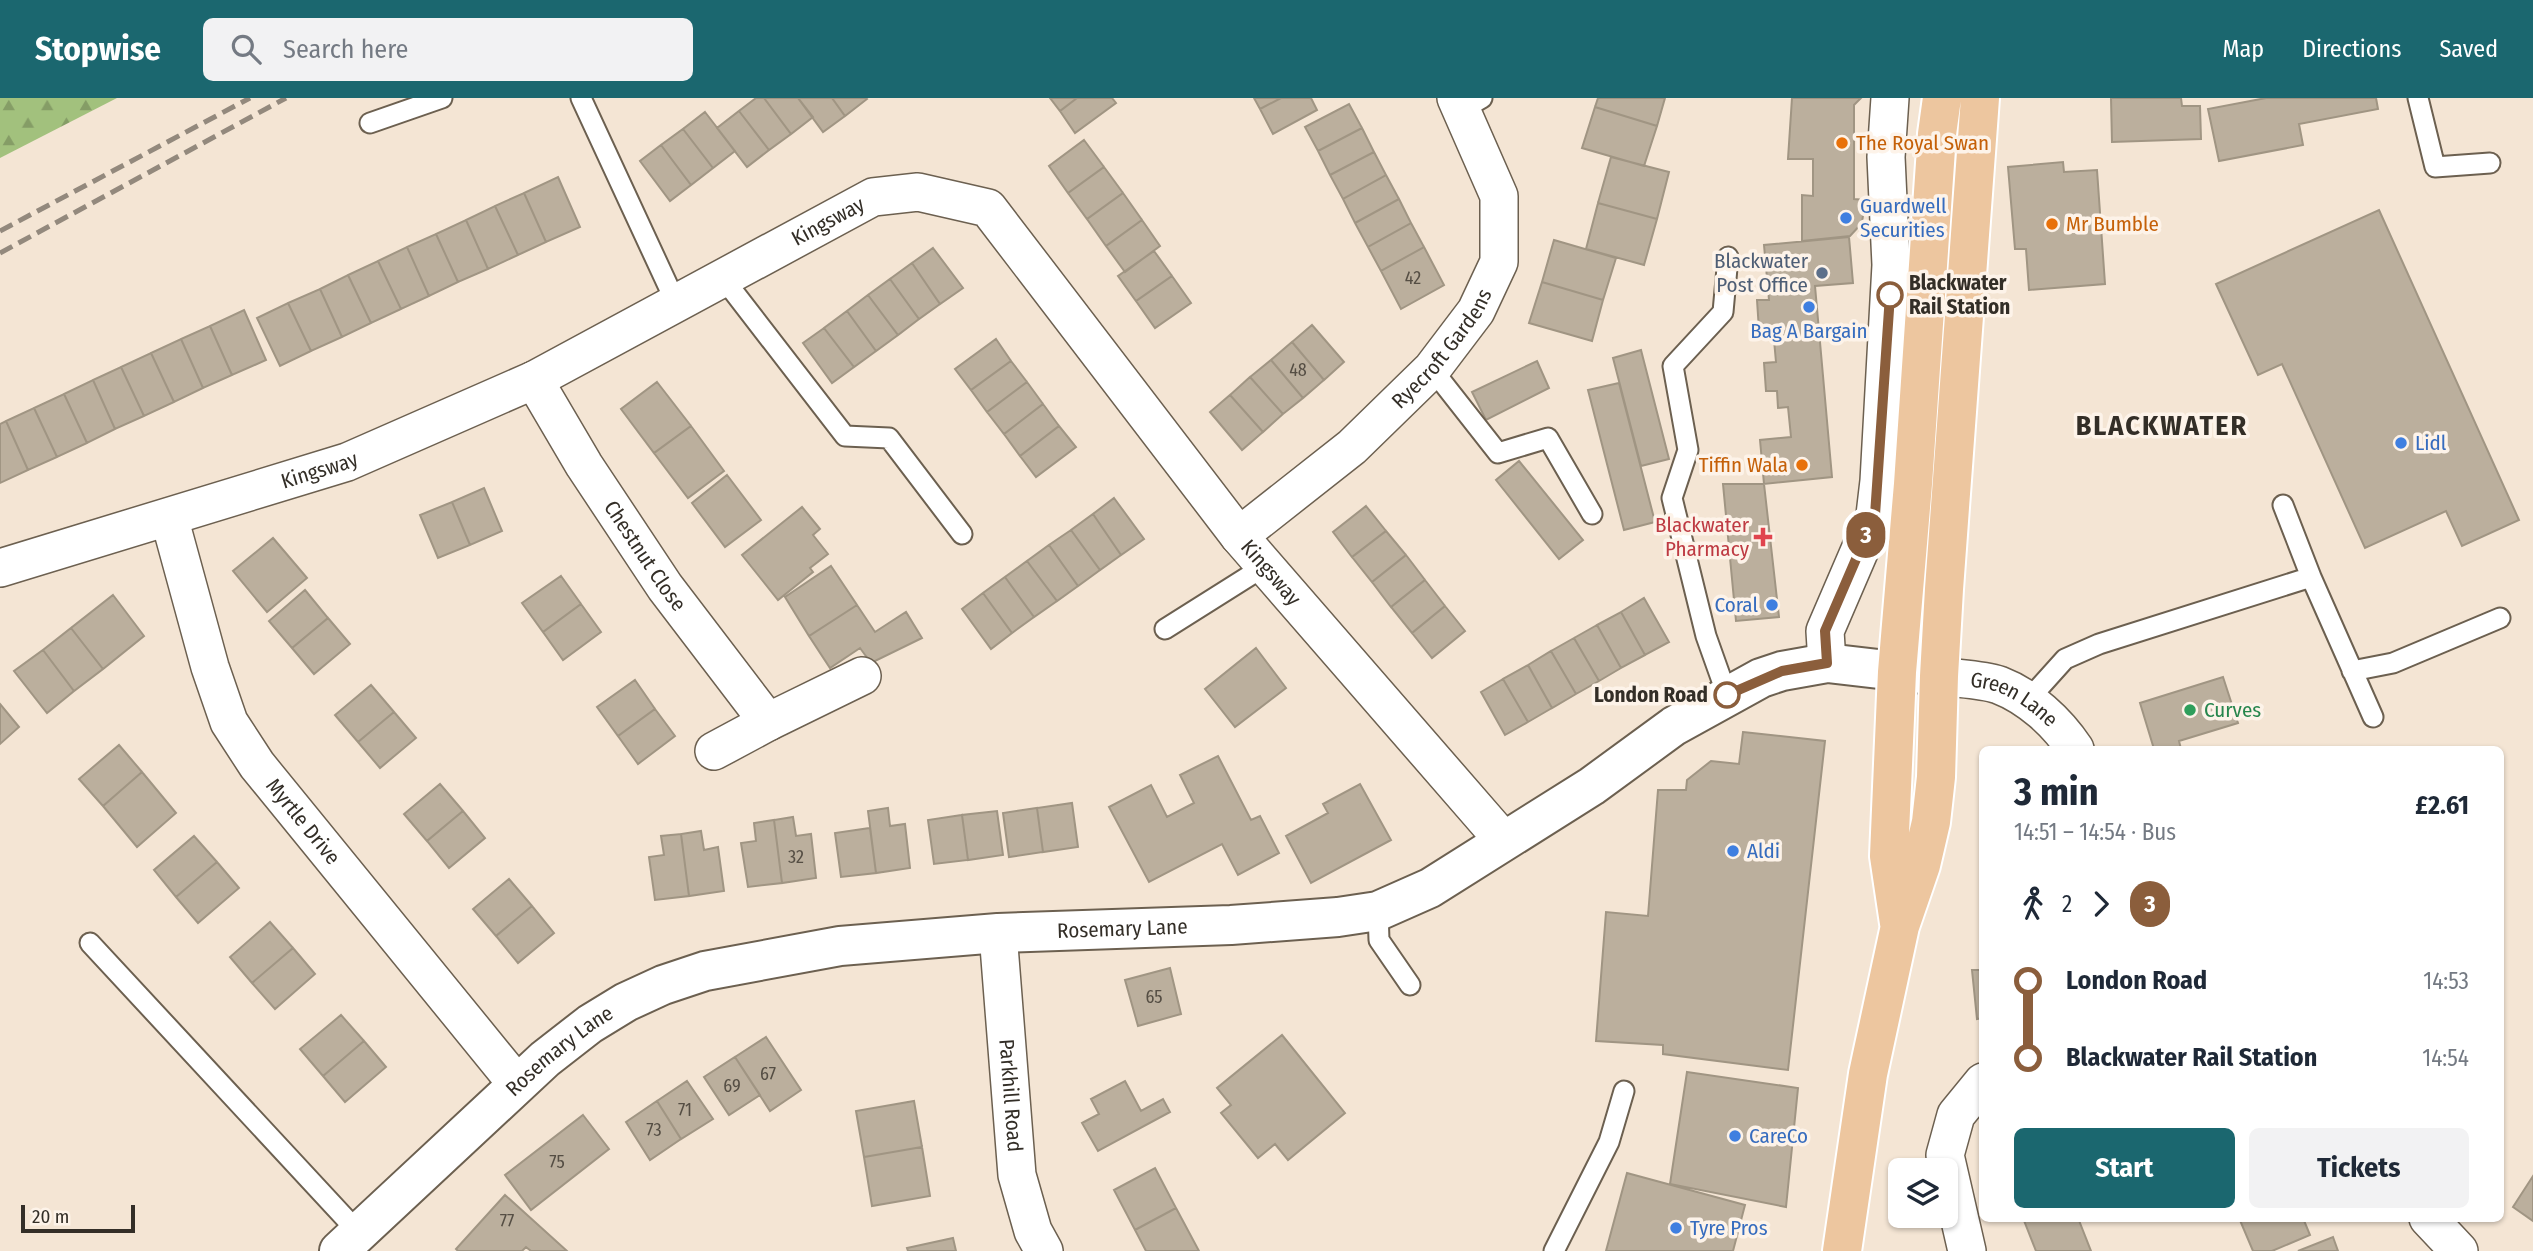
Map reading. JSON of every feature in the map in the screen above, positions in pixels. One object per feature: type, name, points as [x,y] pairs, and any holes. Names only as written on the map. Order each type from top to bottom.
[{"type":"main road","points":[[1900,926],[1889,856],[1897,672],[1896,482],[1942,98]]},
{"type":"main road","points":[[1842,1251],[1868,1074],[1900,926],[1921,865],[1931,822],[1980,98]]},
{"type":"street","points":[[1827,663],[1825,631],[1875,515],[1896,482],[1886,157],[1890,98]]},
{"type":"street","name":"Ryecroft Gardens","points":[[1239,536],[1352,447],[1432,369],[1476,311],[1499,262],[1499,195],[1467,102]]},
{"type":"street","name":"Kingsway","points":[[0,568],[346,462],[534,380],[873,197],[918,192],[988,208],[1239,536],[1504,841]]},
{"type":"street","name":"Chestnut Close","points":[[534,380],[584,465],[665,587],[768,722]]},
{"type":"street","name":"Myrtle Drive","points":[[169,517],[210,667],[229,722],[257,765],[517,1084]]},
{"type":"street","name":"Rosemary Lane","points":[[349,1242],[517,1084],[590,1024],[617,1007],[663,985],[705,971],[840,946],[998,933],[1231,925],[1338,917],[1378,911],[1430,888],[1592,786],[1674,726],[1727,695],[1782,671],[1827,663],[1939,676]]},
{"type":"street","points":[[714,751],[862,676]]},
{"type":"street","name":"Green Lane","points":[[1939,676],[1997,685],[2029,699],[2073,746]]},
{"type":"street","name":"Parkhill Road","points":[[998,933],[1017,1175],[1033,1231],[1044,1251]]},
{"type":"street","points":[[1967,1251],[1945,1154],[1956,1115],[1979,1087]]},
{"type":"street","points":[[2432,1222],[2459,1251]]},
{"type":"lane","points":[[370,123],[442,98]]},
{"type":"lane","points":[[581,98],[676,303]]},
{"type":"lane","points":[[2418,98],[2435,167],[2490,163]]},
{"type":"lane","points":[[1727,695],[1706,636],[1672,498],[1688,450],[1673,366],[1723,312],[1728,257]]},
{"type":"lane","points":[[723,278],[845,436],[889,439],[962,534]]},
{"type":"lane","points":[[1432,369],[1498,453],[1548,438],[1592,514]]},
{"type":"lane","points":[[2283,505],[2311,577],[2373,717]]},
{"type":"lane","points":[[1165,629],[1265,566]]},
{"type":"lane","points":[[2029,699],[2065,659],[2099,644],[2311,577]]},
{"type":"lane","points":[[2352,671],[2393,663],[2500,618]]},
{"type":"lane","points":[[1378,911],[1380,940],[1410,985]]},
{"type":"lane","points":[[90,943],[349,1242]]},
{"type":"lane","points":[[1554,1251],[1609,1142],[1624,1091]]},
{"type":"green space","points":[[0,98],[117,98],[0,158]]},
{"type":"building","points":[[756,98],[764,98],[791,134],[769,150],[739,111]]},
{"type":"building","points":[[764,98],[798,98],[813,117],[791,134]]},
{"type":"building","points":[[798,98],[832,98],[845,116],[823,132]]},
{"type":"building","points":[[832,98],[866,98],[867,99],[845,116]]},
{"type":"building","points":[[1050,98],[1077,98],[1060,111]]},
{"type":"building","points":[[1077,98],[1112,98],[1116,103],[1075,133],[1060,111]]},
{"type":"building","points":[[1254,98],[1281,98],[1260,109]]},
{"type":"building","points":[[1281,98],[1311,98],[1317,110],[1273,134],[1260,109]]},
{"type":"building","points":[[1598,98],[1665,98],[1657,126],[1595,107]]},
{"type":"building","points":[[1792,98],[1861,98],[1854,105],[1854,199],[1865,200],[1862,223],[1850,236],[1802,241],[1802,195],[1813,196],[1813,159],[1788,159]]},
{"type":"building","points":[[2111,98],[2181,98],[2182,106],[2200,106],[2201,139],[2112,142]]},
{"type":"building","points":[[2266,98],[2376,98],[2378,109],[2299,124],[2303,145],[2219,161],[2208,109]]},
{"type":"building","points":[[1349,104],[1362,128],[1318,151],[1305,127]]},
{"type":"building","points":[[1595,107],[1657,126],[1644,166],[1582,148]]},
{"type":"building","points":[[739,111],[769,150],[747,167],[717,128]]},
{"type":"building","points":[[705,112],[735,151],[713,168],[683,129]]},
{"type":"building","points":[[1362,128],[1374,152],[1330,175],[1318,151]]},
{"type":"building","points":[[683,129],[713,168],[691,185],[661,145]]},
{"type":"building","points":[[1084,140],[1104,167],[1068,193],[1049,166]]},
{"type":"building","points":[[661,145],[691,185],[670,201],[640,161]]},
{"type":"building","points":[[1374,152],[1386,175],[1343,199],[1330,175]]},
{"type":"building","points":[[1611,157],[1669,172],[1657,219],[1598,203]]},
{"type":"building","points":[[2063,162],[2064,172],[2097,170],[2105,284],[2029,290],[2026,249],[2015,249],[2008,167]]},
{"type":"building","points":[[1104,167],[1123,193],[1087,219],[1068,193]]},
{"type":"building","points":[[1386,175],[1399,199],[1355,223],[1343,199]]},
{"type":"building","points":[[558,177],[580,227],[546,242],[524,193]]},
{"type":"building","points":[[524,193],[546,242],[518,255],[495,206]]},
{"type":"building","points":[[1123,193],[1142,220],[1106,246],[1087,219]]},
{"type":"building","points":[[1399,199],[1411,223],[1368,247],[1355,223]]},
{"type":"building","points":[[1598,203],[1657,219],[1644,265],[1586,249]]},
{"type":"building","points":[[495,206],[518,255],[488,269],[466,220]]},
{"type":"building","name":"Lidl","points":[[2379,210],[2519,520],[2462,546],[2446,511],[2365,548],[2282,364],[2258,375],[2216,284]]},
{"type":"building","points":[[466,220],[488,269],[458,282],[436,234]]},
{"type":"building","points":[[1142,220],[1160,246],[1125,272],[1106,246]]},
{"type":"building","points":[[1411,223],[1424,247],[1381,271],[1368,247]]},
{"type":"building","points":[[436,234],[458,282],[429,296],[407,247]]},
{"type":"building","points":[[1849,237],[1853,283],[1815,286],[1832,477],[1764,484],[1760,440],[1791,437],[1788,407],[1778,408],[1777,391],[1766,391],[1764,363],[1776,362],[1773,329],[1759,330],[1757,300],[1769,300],[1764,245]]},
{"type":"building","points":[[1554,240],[1616,258],[1603,300],[1542,282]]},
{"type":"building","points":[[407,247],[429,296],[401,309],[378,261]]},
{"type":"building","points":[[1424,247],[1444,285],[1401,309],[1381,271]]},
{"type":"building","points":[[933,248],[963,288],[940,304],[912,263]]},
{"type":"building","points":[[1154,251],[1172,276],[1136,301],[1118,276]]},
{"type":"building","points":[[378,261],[401,309],[371,323],[348,275]]},
{"type":"building","points":[[912,263],[940,304],[919,319],[890,279]]},
{"type":"building","points":[[348,275],[371,323],[342,337],[320,289]]},
{"type":"building","points":[[1172,276],[1191,303],[1155,328],[1136,301]]},
{"type":"building","points":[[890,279],[919,319],[898,335],[868,295]]},
{"type":"building","points":[[1542,282],[1603,300],[1592,341],[1529,323]]},
{"type":"building","points":[[320,289],[342,337],[311,351],[288,303]]},
{"type":"building","points":[[868,295],[898,335],[876,351],[847,311]]},
{"type":"building","points":[[288,303],[311,351],[280,366],[257,318]]},
{"type":"building","points":[[244,310],[266,360],[232,375],[210,326]]},
{"type":"building","points":[[847,311],[876,351],[854,367],[824,328]]},
{"type":"building","points":[[1312,325],[1344,362],[1324,380],[1292,342]]},
{"type":"building","points":[[210,326],[232,375],[203,388],[181,339]]},
{"type":"building","points":[[824,328],[854,367],[832,383],[803,343]]},
{"type":"building","points":[[181,339],[203,388],[174,402],[151,353]]},
{"type":"building","points":[[996,339],[1011,361],[971,390],[955,369]]},
{"type":"building","points":[[1292,342],[1324,380],[1303,398],[1271,360]]},
{"type":"building","points":[[1641,350],[1669,459],[1641,466],[1613,358]]},
{"type":"building","points":[[151,353],[174,402],[144,416],[121,367]]},
{"type":"building","points":[[1271,360],[1303,398],[1283,414],[1250,377]]},
{"type":"building","points":[[1011,361],[1027,382],[987,412],[971,390]]},
{"type":"building","points":[[1537,361],[1549,388],[1486,420],[1472,392]]},
{"type":"building","points":[[121,367],[144,416],[115,429],[93,380]]},
{"type":"building","points":[[1250,377],[1283,414],[1263,432],[1230,395]]},
{"type":"building","points":[[93,380],[115,429],[87,443],[64,394]]},
{"type":"building","points":[[657,382],[691,426],[654,453],[621,409]]},
{"type":"building","points":[[1027,382],[1043,404],[1004,434],[987,412]]},
{"type":"building","points":[[1619,383],[1655,522],[1624,530],[1588,390]]},
{"type":"building","points":[[64,394],[87,443],[57,457],[34,408]]},
{"type":"building","points":[[1230,395],[1263,432],[1242,450],[1210,412]]},
{"type":"building","points":[[1043,404],[1059,426],[1020,456],[1004,434]]},
{"type":"building","points":[[34,408],[57,457],[28,470],[6,421]]},
{"type":"building","points":[[6,421],[28,470],[0,483],[0,424]]},
{"type":"building","points":[[691,426],[724,471],[688,498],[654,453]]},
{"type":"building","points":[[1059,426],[1076,447],[1036,477],[1020,456]]},
{"type":"building","points":[[1519,461],[1583,540],[1559,559],[1496,480]]},
{"type":"building","points":[[727,475],[761,520],[725,547],[692,503]]},
{"type":"building","points":[[1723,484],[1764,484],[1779,617],[1736,621]]},
{"type":"building","points":[[484,488],[502,531],[470,545],[452,502]]},
{"type":"building","points":[[1114,498],[1144,539],[1121,555],[1093,514]]},
{"type":"building","points":[[452,502],[470,545],[438,558],[420,515]]},
{"type":"building","points":[[1366,506],[1386,531],[1352,557],[1333,532]]},
{"type":"building","points":[[802,507],[820,529],[813,535],[828,554],[810,568],[813,572],[778,600],[742,555]]},
{"type":"building","points":[[1093,514],[1121,555],[1100,570],[1071,530]]},
{"type":"building","points":[[1071,530],[1100,570],[1078,586],[1049,545]]},
{"type":"building","points":[[1386,531],[1406,555],[1372,582],[1352,557]]},
{"type":"building","points":[[273,538],[307,578],[267,612],[233,571]]},
{"type":"building","points":[[1049,545],[1078,586],[1057,601],[1027,561]]},
{"type":"building","points":[[1406,555],[1425,580],[1391,607],[1372,582]]},
{"type":"building","points":[[1027,561],[1057,601],[1034,617],[1005,577]]},
{"type":"building","points":[[831,566],[857,605],[809,636],[785,597]]},
{"type":"building","points":[[561,576],[581,604],[543,632],[522,603]]},
{"type":"building","points":[[1005,577],[1034,617],[1012,633],[983,593]]},
{"type":"building","points":[[1425,580],[1445,606],[1412,633],[1391,607]]},
{"type":"building","points":[[305,590],[328,618],[292,648],[269,621]]},
{"type":"building","points":[[983,593],[1012,633],[991,649],[962,609]]},
{"type":"building","points":[[113,595],[144,636],[103,669],[71,628]]},
{"type":"building","points":[[1644,598],[1669,642],[1645,655],[1621,612]]},
{"type":"building","points":[[581,604],[601,632],[563,660],[543,632]]},
{"type":"building","points":[[857,605],[875,632],[906,612],[922,638],[871,663],[860,648],[830,668],[809,636]]},
{"type":"building","points":[[1445,606],[1465,631],[1432,658],[1412,633]]},
{"type":"building","points":[[1621,612],[1645,655],[1621,668],[1597,625]]},
{"type":"building","points":[[328,618],[350,644],[314,674],[292,648]]},
{"type":"building","points":[[1597,625],[1621,668],[1599,681],[1574,638]]},
{"type":"building","points":[[71,628],[103,669],[74,691],[43,650]]},
{"type":"building","points":[[1574,638],[1599,681],[1576,694],[1551,651]]},
{"type":"building","points":[[1256,648],[1286,688],[1235,727],[1205,689]]},
{"type":"building","points":[[43,650],[74,691],[47,713],[14,671]]},
{"type":"building","points":[[1551,651],[1576,694],[1552,708],[1528,665]]},
{"type":"building","points":[[1528,665],[1552,708],[1528,722],[1503,679]]},
{"type":"building","points":[[2223,677],[2238,723],[2179,741],[2180,746],[2153,746],[2140,703]]},
{"type":"building","points":[[1503,679],[1528,722],[1505,735],[1481,692]]},
{"type":"building","points":[[635,680],[655,709],[618,736],[597,707]]},
{"type":"building","points":[[371,685],[394,712],[358,742],[335,715]]},
{"type":"building","points":[[0,704],[19,727],[0,744]]},
{"type":"building","points":[[655,709],[675,736],[638,764],[618,736]]},
{"type":"building","points":[[394,712],[416,738],[380,768],[358,742]]},
{"type":"building","name":"Aldi","points":[[1743,732],[1825,741],[1788,1070],[1663,1054],[1663,1045],[1596,1041],[1606,912],[1648,916],[1658,790],[1686,790],[1687,780],[1711,761],[1739,764]]},
{"type":"building","points":[[119,745],[142,772],[103,806],[79,779]]},
{"type":"building","points":[[1218,756],[1251,820],[1260,816],[1279,853],[1238,875],[1222,844],[1149,882],[1109,807],[1151,785],[1167,817],[1194,803],[1180,775]]},
{"type":"building","points":[[142,772],[176,813],[137,847],[103,806]]},
{"type":"building","points":[[440,784],[463,811],[427,841],[404,814]]},
{"type":"building","points":[[1360,784],[1391,840],[1311,883],[1286,836],[1328,813],[1323,804]]},
{"type":"building","points":[[1072,803],[1078,847],[1043,852],[1037,808]]},
{"type":"building","points":[[888,808],[890,826],[905,824],[910,868],[876,873],[868,811]]},
{"type":"building","points":[[1037,808],[1043,852],[1009,857],[1003,813]]},
{"type":"building","points":[[463,811],[485,838],[449,868],[427,841]]},
{"type":"building","points":[[997,811],[1003,855],[968,860],[962,815]]},
{"type":"building","points":[[962,815],[968,860],[934,864],[928,820]]},
{"type":"building","points":[[793,817],[796,836],[811,834],[816,878],[782,883],[774,820]]},
{"type":"building","points":[[774,820],[782,883],[748,887],[741,843],[756,841],[754,823]]},
{"type":"building","points":[[870,828],[876,873],[841,877],[835,833]]},
{"type":"building","points":[[701,831],[704,850],[718,847],[724,891],[689,896],[681,834]]},
{"type":"building","points":[[681,834],[689,896],[655,900],[649,857],[664,855],[661,836]]},
{"type":"building","points":[[194,836],[217,862],[176,897],[154,870]]},
{"type":"building","points":[[217,862],[239,888],[198,923],[176,897]]},
{"type":"building","points":[[509,879],[532,906],[496,936],[473,909]]},
{"type":"building","points":[[532,906],[554,933],[518,963],[496,936]]},
{"type":"building","points":[[270,922],[293,948],[252,983],[230,957]]},
{"type":"building","points":[[293,948],[315,974],[275,1009],[252,983]]},
{"type":"building","points":[[1170,968],[1181,1014],[1138,1026],[1125,980]]},
{"type":"building","points":[[1972,970],[1979,970],[1977,1019]]},
{"type":"building","points":[[341,1015],[364,1041],[323,1076],[300,1049]]},
{"type":"building","points":[[1282,1035],[1345,1113],[1288,1160],[1275,1144],[1258,1158],[1221,1113],[1231,1105],[1217,1088]]},
{"type":"building","points":[[766,1037],[801,1090],[770,1111],[735,1057]]},
{"type":"building","points":[[364,1041],[386,1067],[345,1102],[323,1076]]},
{"type":"building","points":[[735,1057],[760,1095],[729,1115],[704,1077]]},
{"type":"building","name":"CareCo","points":[[1687,1072],[1798,1088],[1786,1207],[1670,1184]]},
{"type":"building","points":[[687,1081],[713,1119],[681,1139],[657,1101]]},
{"type":"building","points":[[1125,1081],[1141,1111],[1163,1099],[1170,1112],[1098,1151],[1082,1123],[1099,1114],[1091,1099]]},
{"type":"building","points":[[657,1101],[681,1139],[650,1160],[626,1122]]},
{"type":"building","points":[[914,1101],[922,1147],[864,1157],[856,1111]]},
{"type":"building","points":[[583,1115],[609,1149],[531,1210],[505,1175]]},
{"type":"building","points":[[922,1147],[930,1196],[872,1206],[864,1157]]},
{"type":"building","points":[[1155,1168],[1176,1208],[1135,1230],[1114,1190]]},
{"type":"building","name":"Tyre Pros","points":[[1627,1173],[1745,1205],[1733,1251],[1606,1251]]},
{"type":"building","points":[[2533,1176],[2533,1221],[2513,1207]]},
{"type":"building","points":[[505,1195],[567,1251],[531,1251],[526,1247],[522,1251],[458,1251],[456,1249]]},
{"type":"building","points":[[1176,1208],[1199,1251],[1146,1251],[1135,1230]]},
{"type":"building","points":[[2025,1222],[2080,1222],[2091,1251],[2036,1251]]},
{"type":"building","points":[[2241,1222],[2305,1222],[2310,1235],[2272,1251],[2253,1251]]},
{"type":"building","points":[[2333,1237],[2338,1251],[2298,1251]]},
{"type":"building","points":[[953,1238],[956,1251],[908,1251],[907,1248]]},
{"type":"railway","points":[[0,231],[250,98]]},
{"type":"railway","points":[[0,253],[286,98]]},
{"type":"bus line","name":"3","points":[[1727,695],[1782,671],[1827,663],[1825,631],[1875,515],[1890,295]]},
{"type":"place","name":"The Royal Swan","points":[[1842,143]]},
{"type":"place","name":"Guardwell Securities","points":[[1846,218]]},
{"type":"place","name":"Mr Bumble","points":[[2052,224]]},
{"type":"place","name":"Blackwater Post Office","points":[[1822,273]]},
{"type":"place","name":"Blackwater Rail Station","points":[[1890,295]]},
{"type":"place","name":"Bag A Bargain","points":[[1809,307]]},
{"type":"place","name":"Lidl","points":[[2401,443]]},
{"type":"place","name":"Tiffin Wala","points":[[1802,465]]},
{"type":"place","name":"Blackwater Pharmacy","points":[[1763,537]]},
{"type":"place","name":"Coral","points":[[1772,605]]},
{"type":"place","name":"London Road","points":[[1727,695]]},
{"type":"place","name":"Curves","points":[[2190,710]]},
{"type":"place","name":"Aldi","points":[[1733,851]]},
{"type":"place","name":"CareCo","points":[[1735,1136]]},
{"type":"place","name":"Tyre Pros","points":[[1676,1228]]},
{"type":"district","name":"BLACKWATER","points":[[2162,425]]}]
